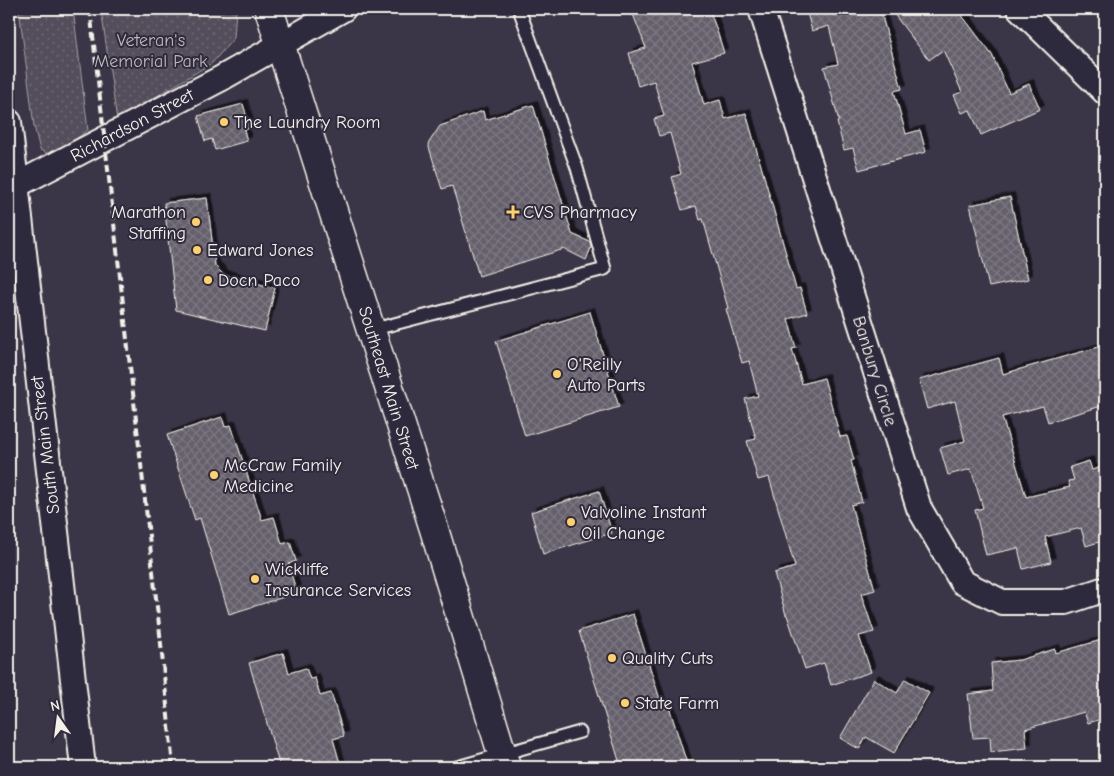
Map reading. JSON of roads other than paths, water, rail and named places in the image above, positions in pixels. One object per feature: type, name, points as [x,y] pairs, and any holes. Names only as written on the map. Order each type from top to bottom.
[{"type":"main road","name":"Southeast Main Street","points":[[269,9],[434,530],[504,761]]},
{"type":"street","name":"Richardson Street","points":[[12,187],[220,79],[343,9]]},
{"type":"street","name":"Banbury Circle","points":[[761,9],[918,508],[962,582],[1002,602],[1066,602],[1105,589]]},
{"type":"street","points":[[1020,9],[1105,92]]},
{"type":"street","name":"South Main Street","points":[[9,122],[12,187],[83,767]]},
{"type":"lane","points":[[370,330],[605,270],[578,168],[519,9]]},
{"type":"lane","points":[[457,767],[504,761],[580,732]]},
{"type":"railway","points":[[90,9],[160,634],[173,767]]},
{"type":"place","name":"The Laundry Room","points":[[224,122]]},
{"type":"place","name":"CVS Pharmacy","points":[[513,212]]},
{"type":"place","name":"Marathon Staffing","points":[[196,222]]},
{"type":"place","name":"Edward Jones","points":[[197,250]]},
{"type":"place","name":"Docn Paco","points":[[208,280]]},
{"type":"place","name":"O'Reilly Auto Parts","points":[[557,374]]},
{"type":"place","name":"McCraw Family Medicine","points":[[214,475]]},
{"type":"place","name":"Valvoline Instant Oil Change","points":[[571,522]]},
{"type":"place","name":"Wickliffe Insurance Services","points":[[255,579]]},
{"type":"place","name":"Quality Cuts","points":[[612,658]]},
{"type":"place","name":"State Farm","points":[[625,703]]},
{"type":"park label","name":"Veteran's Memorial Park","points":[[151,50]]}]
